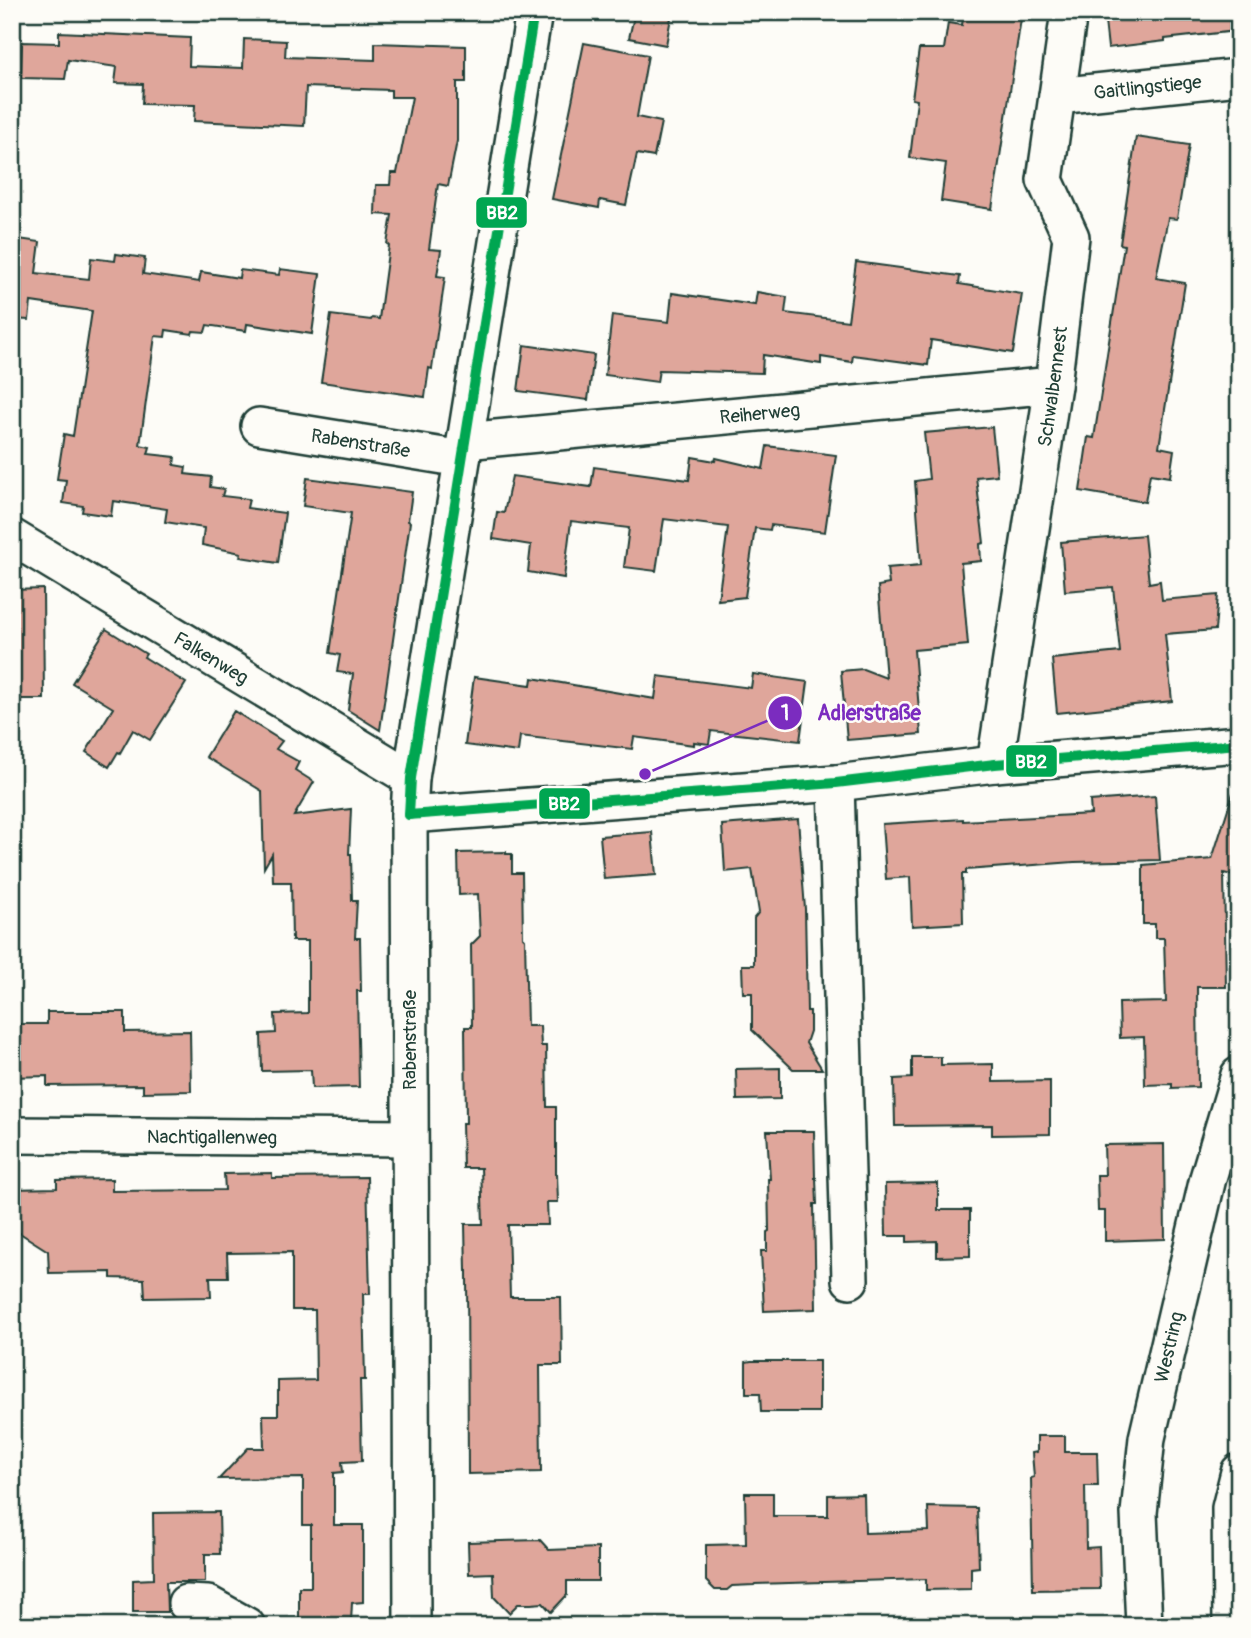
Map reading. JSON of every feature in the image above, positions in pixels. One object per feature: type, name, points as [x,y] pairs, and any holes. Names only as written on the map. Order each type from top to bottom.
[{"type":"street","name":"Rabenstraße","points":[[412,1626],[409,1138],[411,778],[534,12]]},
{"type":"street","name":"Schwalbennest","points":[[995,764],[1053,384],[1071,237],[1045,180],[1069,12]]},
{"type":"street","name":"Gaitlingstiege","points":[[1057,96],[1239,77]]},
{"type":"street","name":"Reiherweg","points":[[463,450],[1053,384]]},
{"type":"street","name":"Rabenstraße","points":[[259,426],[463,450]]},
{"type":"street","name":"Falkenweg","points":[[12,537],[411,778]]},
{"type":"street","points":[[409,815],[836,783],[995,764],[1239,744]]},
{"type":"street","points":[[836,783],[850,1280]]},
{"type":"street","name":"Westring","points":[[1144,1626],[1139,1513],[1147,1438],[1224,1180],[1239,1075]]},
{"type":"street","name":"Nachtigallenweg","points":[[12,1135],[409,1138]]},
{"type":"street","points":[[1235,1626],[1230,1507],[1239,1472]]},
{"type":"street","points":[[187,1603],[208,1604],[247,1626]]},
{"type":"building","points":[[635,12],[672,12],[666,45],[629,38]]},
{"type":"building","points":[[964,12],[1022,12],[992,209],[941,201],[946,163],[910,158],[917,100],[912,99],[919,49],[944,49],[948,23],[962,25]]},
{"type":"building","points":[[1104,12],[1235,12],[1236,31],[1108,48]]},
{"type":"building","points":[[59,32],[190,38],[189,66],[243,68],[244,39],[286,41],[285,57],[375,60],[375,43],[466,46],[466,82],[457,82],[457,141],[448,186],[438,184],[429,249],[441,250],[437,276],[445,277],[432,369],[429,368],[425,397],[321,382],[331,315],[379,319],[392,215],[375,214],[376,185],[390,185],[391,173],[397,173],[412,97],[391,97],[391,90],[306,87],[304,126],[194,121],[195,105],[142,104],[143,84],[115,83],[117,67],[68,60],[65,79],[21,78],[22,42],[59,43]]},
{"type":"building","points":[[584,43],[648,55],[637,117],[661,122],[654,157],[637,154],[626,205],[600,200],[599,208],[552,199]]},
{"type":"building","points":[[1136,137],[1189,145],[1177,219],[1168,218],[1156,278],[1185,283],[1159,447],[1174,450],[1170,477],[1150,474],[1145,502],[1080,491],[1088,437],[1094,438],[1124,245],[1120,244]]},
{"type":"building","points":[[12,238],[40,242],[36,273],[89,279],[91,258],[115,261],[116,254],[145,258],[143,274],[199,282],[201,272],[239,278],[240,270],[279,275],[280,269],[320,274],[312,334],[247,324],[246,331],[207,325],[205,332],[193,331],[192,334],[166,330],[165,337],[155,336],[140,445],[150,447],[148,454],[175,457],[174,465],[186,467],[185,474],[211,477],[210,487],[224,489],[222,496],[249,499],[247,508],[285,513],[278,563],[240,557],[241,553],[202,545],[204,528],[165,522],[167,509],[113,501],[111,516],[82,512],[83,506],[63,503],[66,480],[57,479],[64,434],[73,436],[92,311],[31,302],[29,320],[12,319]]},
{"type":"building","points":[[856,262],[960,276],[959,284],[1022,294],[1013,353],[931,340],[928,365],[853,355],[852,362],[821,357],[821,364],[763,355],[762,373],[659,370],[657,382],[605,375],[612,315],[669,322],[672,293],[755,305],[757,292],[787,297],[785,313],[848,321]]},
{"type":"building","points":[[524,345],[594,355],[588,400],[518,391]]},
{"type":"building","points":[[992,427],[997,475],[976,477],[984,543],[980,544],[981,561],[961,563],[968,645],[914,650],[921,734],[847,740],[841,671],[863,669],[886,678],[878,586],[889,584],[887,568],[921,565],[915,481],[929,479],[924,433]]},
{"type":"building","points":[[767,446],[836,455],[825,532],[771,525],[770,530],[755,528],[745,597],[718,600],[728,527],[664,519],[656,571],[624,567],[629,528],[571,521],[564,578],[528,572],[531,545],[493,539],[497,512],[504,513],[512,476],[591,487],[594,467],[689,480],[692,457],[715,461],[716,458],[763,469]]},
{"type":"building","points":[[307,478],[412,492],[380,730],[348,710],[353,674],[337,672],[340,655],[330,653],[351,513],[303,506]]},
{"type":"building","points":[[1144,535],[1149,583],[1160,581],[1162,600],[1218,595],[1215,630],[1165,634],[1172,701],[1057,713],[1052,659],[1120,652],[1113,587],[1065,591],[1061,542]]},
{"type":"building","points":[[43,589],[44,699],[12,699],[12,590]]},
{"type":"building","points":[[106,629],[186,683],[150,740],[133,730],[109,767],[86,752],[113,708],[72,683]]},
{"type":"building","points":[[753,674],[808,682],[800,741],[711,731],[709,744],[694,742],[694,745],[634,737],[632,749],[520,736],[518,752],[465,745],[474,677],[531,685],[532,678],[655,699],[658,676],[751,688]]},
{"type":"building","points":[[234,711],[282,741],[276,749],[299,762],[295,770],[314,782],[294,816],[351,809],[349,854],[352,900],[357,900],[355,938],[360,938],[361,991],[357,991],[359,1087],[312,1088],[311,1070],[262,1071],[261,1034],[276,1033],[275,1014],[308,1013],[308,941],[292,941],[291,882],[273,882],[272,854],[264,868],[262,791],[206,757]]},
{"type":"building","points":[[1233,793],[1239,794],[1239,877],[1224,873],[1226,987],[1197,987],[1198,1087],[1145,1085],[1144,1037],[1120,1038],[1119,1003],[1166,1002],[1164,938],[1155,938],[1155,924],[1143,924],[1143,865],[1212,859]]},
{"type":"building","points":[[1155,796],[1160,860],[1074,862],[966,870],[966,874],[962,874],[963,923],[912,926],[910,877],[886,879],[882,824],[1091,814],[1090,801]]},
{"type":"building","points":[[798,819],[805,909],[807,1011],[810,1011],[810,1031],[806,1043],[822,1069],[793,1069],[752,1030],[752,993],[743,993],[742,965],[754,965],[754,918],[759,912],[752,869],[725,872],[722,825]]},
{"type":"building","points":[[652,832],[656,875],[604,879],[600,836]]},
{"type":"building","points":[[458,853],[512,854],[512,873],[522,873],[527,1026],[540,1026],[541,1046],[546,1046],[547,1107],[556,1107],[558,1202],[547,1202],[548,1225],[508,1225],[510,1297],[561,1297],[562,1365],[540,1365],[541,1472],[468,1474],[465,1224],[483,1224],[481,1168],[463,1168],[462,1123],[466,1123],[465,1027],[472,1027],[471,945],[480,936],[478,894],[459,895]]},
{"type":"building","points":[[47,1012],[125,1012],[125,1032],[190,1031],[191,1091],[143,1092],[143,1085],[47,1086],[47,1076],[12,1077],[12,1024],[47,1024]]},
{"type":"building","points":[[912,1057],[941,1057],[941,1065],[993,1064],[993,1082],[1050,1081],[1050,1134],[992,1135],[992,1125],[895,1126],[894,1079],[912,1078]]},
{"type":"building","points":[[780,1068],[780,1099],[737,1100],[736,1069]]},
{"type":"building","points":[[767,1131],[814,1131],[817,1204],[814,1204],[816,1309],[764,1311],[761,1251],[767,1251],[769,1231]]},
{"type":"building","points":[[1164,1144],[1165,1239],[1105,1241],[1105,1211],[1098,1211],[1097,1175],[1105,1175],[1104,1145]]},
{"type":"building","points":[[272,1173],[272,1178],[367,1177],[370,1294],[363,1294],[365,1380],[360,1380],[362,1461],[342,1462],[343,1472],[334,1473],[334,1525],[363,1525],[363,1602],[352,1603],[351,1622],[299,1622],[299,1587],[311,1587],[311,1525],[303,1525],[303,1478],[219,1479],[248,1448],[264,1448],[263,1415],[278,1415],[278,1381],[316,1380],[315,1310],[292,1310],[292,1252],[227,1253],[228,1277],[210,1277],[211,1297],[145,1298],[144,1279],[111,1278],[111,1272],[49,1273],[48,1251],[12,1228],[12,1189],[57,1188],[57,1180],[112,1179],[112,1191],[225,1190],[224,1174]]},
{"type":"building","points":[[938,1183],[938,1210],[970,1210],[970,1256],[937,1257],[937,1241],[907,1242],[907,1236],[886,1236],[885,1184]]},
{"type":"building","points":[[819,1361],[819,1412],[761,1412],[760,1393],[746,1393],[746,1362]]},
{"type":"building","points":[[1037,1436],[1065,1436],[1065,1452],[1097,1452],[1098,1486],[1085,1486],[1086,1548],[1099,1547],[1100,1589],[1033,1590],[1031,1478],[1034,1477],[1032,1453],[1037,1452]]},
{"type":"building","points":[[745,1493],[773,1493],[773,1516],[828,1516],[828,1495],[864,1494],[865,1533],[929,1531],[928,1507],[977,1508],[979,1567],[971,1568],[971,1589],[926,1590],[926,1579],[755,1584],[715,1590],[706,1581],[706,1545],[746,1544]]},
{"type":"building","points":[[219,1512],[220,1554],[205,1554],[205,1582],[166,1582],[167,1612],[133,1612],[133,1580],[154,1579],[153,1513]]},
{"type":"building","points":[[540,1540],[549,1550],[598,1548],[598,1581],[567,1581],[567,1595],[551,1612],[543,1603],[518,1604],[509,1613],[494,1597],[493,1573],[469,1574],[468,1542]]},
{"type":"transit line","name":"BB2","points":[[409,815],[411,778],[534,12]]},
{"type":"transit line","name":"BB2","points":[[409,815],[836,783],[995,764],[1239,744]]},
{"type":"place","name":"Adlerstraße","points":[[645,774]]}]
